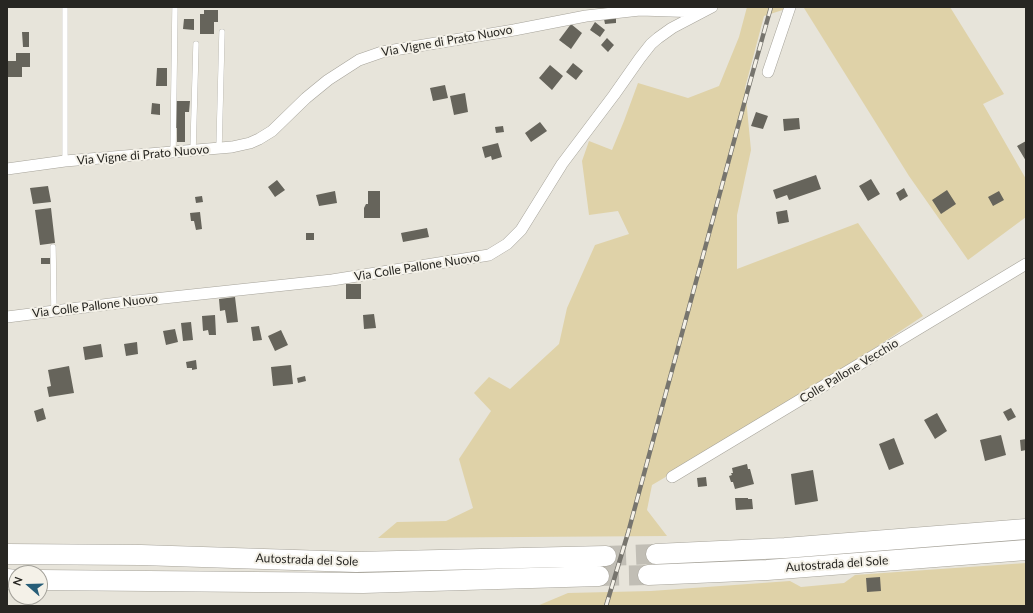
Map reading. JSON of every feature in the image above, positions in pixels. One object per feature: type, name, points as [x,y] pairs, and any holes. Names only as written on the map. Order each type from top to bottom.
[{"type":"highway","name":"Autostrada del Sole","points":[[656,554],[785,548],[1026,529]]},
{"type":"highway","name":"Autostrada del Sole","points":[[648,575],[767,570],[1026,550]]},
{"type":"highway","name":"Autostrada del Sole","points":[[7,554],[141,555],[356,562],[606,556]]},
{"type":"highway","name":"Autostrada del Sole","points":[[48,580],[363,583],[599,576]]},
{"type":"street","name":"Via Colle Pallone Nuovo","points":[[7,317],[126,302],[332,280],[489,255],[507,244],[521,230],[562,164],[645,51],[665,32],[712,7]]},
{"type":"street","points":[[768,72],[790,7]]},
{"type":"street","name":"Via Vigne di Prato Nuovo","points":[[7,169],[65,161],[173,153],[242,145],[266,135],[328,80],[359,60],[382,52],[514,30],[586,16],[640,10],[702,12]]},
{"type":"street","name":"Colle Pallone Vecchio","points":[[672,477],[1026,264]]},
{"type":"lane","points":[[65,7],[65,161]]},
{"type":"lane","points":[[173,153],[175,7]]},
{"type":"lane","points":[[219,148],[222,32]]},
{"type":"lane","points":[[193,151],[196,44]]},
{"type":"lane","points":[[53,248],[54,311]]},
{"type":"shaded area","points":[[747,7],[792,7],[764,16],[745,88],[751,150],[737,215],[737,269],[858,223],[923,316],[792,403],[652,485],[647,510],[667,536],[378,538],[397,522],[446,521],[473,508],[459,459],[491,411],[474,393],[489,377],[510,389],[559,344],[567,308],[595,245],[629,234],[618,211],[589,215],[582,161],[589,141],[612,150],[638,83],[688,98],[719,86],[739,37]]},
{"type":"shaded area","points":[[950,7],[1004,94],[983,104],[1026,179],[1026,217],[968,260],[909,176],[804,8]]},
{"type":"shaded area","points":[[1026,563],[1026,606],[537,606],[568,593],[651,591],[790,581],[801,587],[844,583],[855,575]]},
{"type":"building","points":[[204,10],[218,10],[218,22],[214,22],[214,34],[200,34],[200,14],[204,14]]},
{"type":"building","points":[[616,17],[616,23],[605,24],[604,19]]},
{"type":"building","points":[[184,19],[194,19],[194,30],[183,29]]},
{"type":"building","points":[[595,22],[605,30],[600,37],[590,30]]},
{"type":"building","points":[[571,24],[582,33],[571,49],[559,40]]},
{"type":"building","points":[[22,32],[29,32],[29,47],[23,47]]},
{"type":"building","points":[[607,38],[614,45],[608,52],[601,45]]},
{"type":"building","points":[[16,53],[30,53],[30,67],[22,67],[22,77],[8,77],[8,61],[16,61]]},
{"type":"building","points":[[573,63],[583,71],[576,80],[566,72]]},
{"type":"building","points":[[550,65],[563,76],[552,90],[539,78]]},
{"type":"building","points":[[157,68],[167,68],[167,86],[156,86]]},
{"type":"building","points":[[445,85],[448,98],[433,101],[430,88]]},
{"type":"building","points":[[465,93],[468,112],[454,115],[450,96]]},
{"type":"building","points":[[176,101],[190,101],[189,112],[185,112],[185,142],[177,142],[177,128],[175,128]]},
{"type":"building","points":[[152,103],[160,104],[160,115],[151,114]]},
{"type":"building","points":[[756,112],[768,116],[763,129],[751,126]]},
{"type":"building","points":[[799,118],[800,129],[784,131],[783,119]]},
{"type":"building","points":[[540,122],[547,131],[531,142],[525,133]]},
{"type":"building","points":[[503,126],[504,132],[496,133],[495,127]]},
{"type":"building","points":[[1026,141],[1026,161],[1017,146]]},
{"type":"building","points":[[498,143],[502,157],[492,160],[491,156],[485,158],[482,147]]},
{"type":"building","points":[[816,175],[821,189],[789,200],[787,195],[776,199],[773,190]]},
{"type":"building","points":[[871,179],[880,194],[868,201],[859,186]]},
{"type":"building","points":[[277,180],[285,190],[275,197],[268,187]]},
{"type":"building","points":[[48,186],[51,202],[33,204],[30,188]]},
{"type":"building","points":[[904,188],[908,196],[900,201],[896,193]]},
{"type":"building","points":[[947,190],[956,204],[941,214],[932,200]]},
{"type":"building","points":[[335,191],[337,203],[319,206],[316,195]]},
{"type":"building","points":[[368,191],[380,191],[380,218],[364,218],[364,208],[366,204],[368,204]]},
{"type":"building","points":[[999,191],[1004,200],[993,206],[988,197]]},
{"type":"building","points":[[202,196],[203,202],[196,203],[195,197]]},
{"type":"building","points":[[51,208],[55,243],[40,245],[35,210]]},
{"type":"building","points":[[787,210],[789,222],[778,224],[776,212]]},
{"type":"building","points":[[200,212],[202,229],[196,230],[194,221],[191,221],[190,213]]},
{"type":"building","points":[[427,228],[429,237],[403,242],[401,233]]},
{"type":"building","points":[[306,233],[314,233],[314,240],[306,240]]},
{"type":"building","points":[[41,258],[50,258],[50,264],[41,264]]},
{"type":"building","points":[[346,284],[361,284],[361,299],[346,299]]},
{"type":"building","points":[[235,297],[238,322],[227,323],[225,310],[220,311],[219,299]]},
{"type":"building","points":[[374,314],[376,328],[364,329],[363,315]]},
{"type":"building","points":[[215,315],[216,335],[209,335],[208,330],[203,331],[202,316]]},
{"type":"building","points":[[191,322],[193,340],[183,341],[181,323]]},
{"type":"building","points":[[259,326],[262,340],[253,341],[251,327]]},
{"type":"building","points":[[175,329],[178,342],[166,345],[163,331]]},
{"type":"building","points":[[281,330],[288,345],[275,351],[268,336]]},
{"type":"building","points":[[137,342],[138,354],[126,356],[124,344]]},
{"type":"building","points":[[101,344],[103,357],[85,360],[83,347]]},
{"type":"building","points":[[196,360],[197,369],[192,370],[192,368],[187,368],[186,362]]},
{"type":"building","points":[[291,365],[293,384],[273,386],[271,367]]},
{"type":"building","points":[[69,366],[74,393],[49,397],[47,387],[51,386],[48,370]]},
{"type":"building","points":[[305,376],[306,381],[298,383],[297,378]]},
{"type":"building","points":[[43,408],[46,419],[37,422],[34,411]]},
{"type":"building","points":[[1011,408],[1016,417],[1008,421],[1003,412]]},
{"type":"building","points":[[937,413],[947,431],[935,439],[924,420]]},
{"type":"building","points":[[1001,435],[1006,455],[985,461],[980,440]]},
{"type":"building","points":[[894,438],[904,464],[889,470],[879,444]]},
{"type":"building","points":[[1026,439],[1026,450],[1021,451],[1020,440]]},
{"type":"building","points":[[747,464],[754,484],[735,489],[729,476],[733,473],[732,468]]},
{"type":"building","points":[[813,470],[818,501],[795,505],[791,474]]},
{"type":"building","points":[[706,477],[707,486],[698,487],[697,478]]},
{"type":"building","points":[[735,498],[752,499],[753,509],[736,510]]},
{"type":"building","points":[[880,577],[881,591],[867,592],[866,578]]},
{"type":"tunnel","points":[[606,556],[656,554]]},
{"type":"tunnel","points":[[599,576],[648,575]]},
{"type":"railway","points":[[606,606],[628,533],[771,7]]}]
